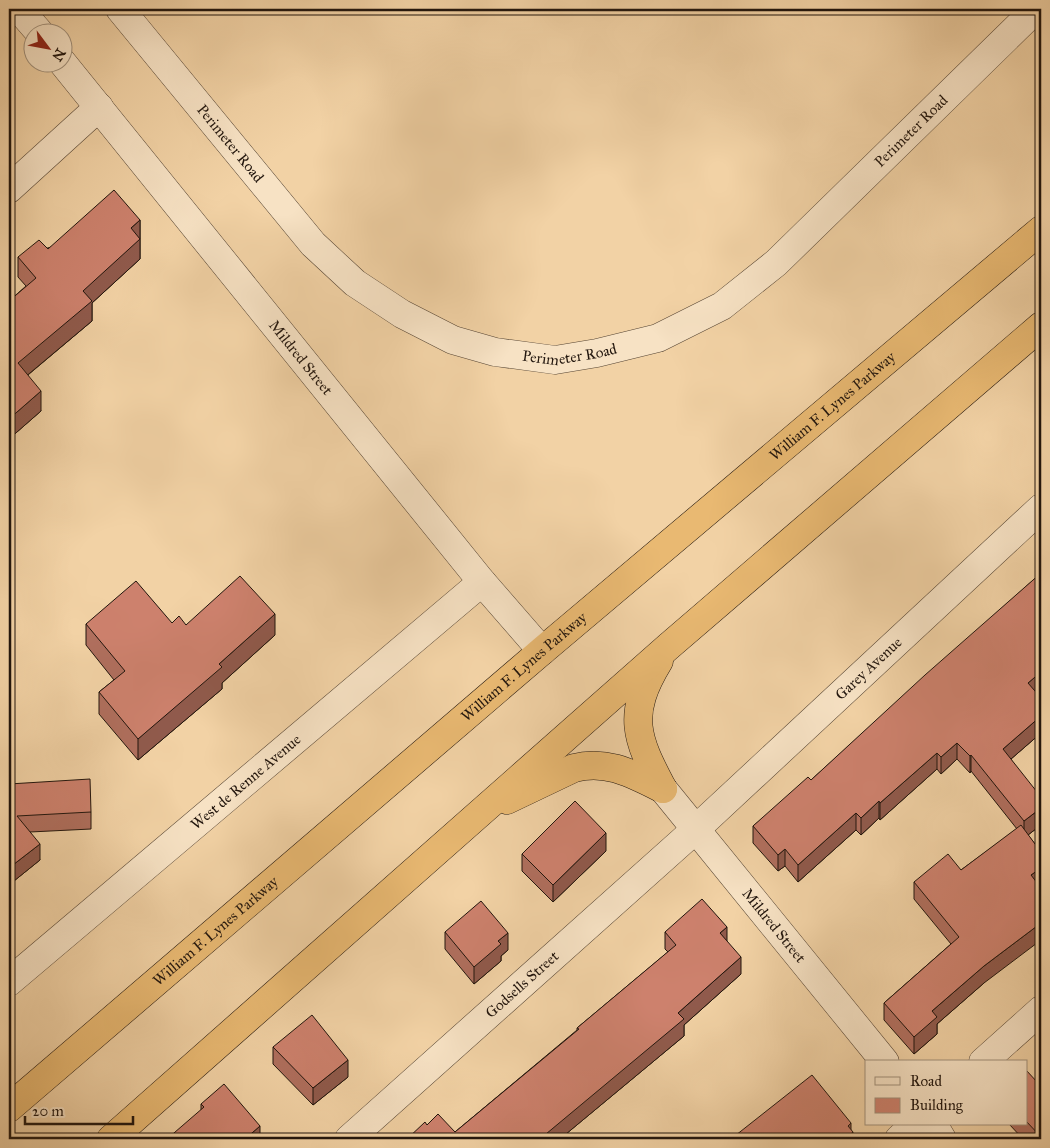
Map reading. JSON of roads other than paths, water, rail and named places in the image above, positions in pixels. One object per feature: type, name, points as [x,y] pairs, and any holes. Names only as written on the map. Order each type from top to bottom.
[{"type":"highway","name":"William F. Lynes Parkway","points":[[9,1108],[542,651],[1041,230]]},
{"type":"highway","points":[[111,1139],[668,646],[1041,326]]},
{"type":"highway","points":[[663,790],[644,753],[637,723],[646,684],[668,646]]},
{"type":"highway","points":[[477,814],[574,768],[585,765],[615,767],[663,790]]},
{"type":"street","points":[[19,9],[30,22]]},
{"type":"street","name":"Perimeter Road","points":[[120,9],[313,244],[355,283],[402,314],[453,340],[495,352],[555,360],[597,353],[658,338],[722,306],[776,263],[1036,9]]},
{"type":"street","name":"Mildred Street","points":[[70,72],[482,582],[542,651]]},
{"type":"street","points":[[9,189],[99,107]]},
{"type":"street","name":"Garey Avenue","points":[[696,829],[1041,508]]},
{"type":"street","name":"West de Renne Avenue","points":[[9,982],[482,582]]},
{"type":"street","name":"Mildred Street","points":[[663,790],[883,1060]]},
{"type":"street","name":"Godsells Street","points":[[349,1139],[696,829]]},
{"type":"street","points":[[986,1060],[1041,1010]]},
{"type":"street","points":[[898,1139],[913,1126]]},
{"type":"street","points":[[935,1126],[942,1139]]}]
